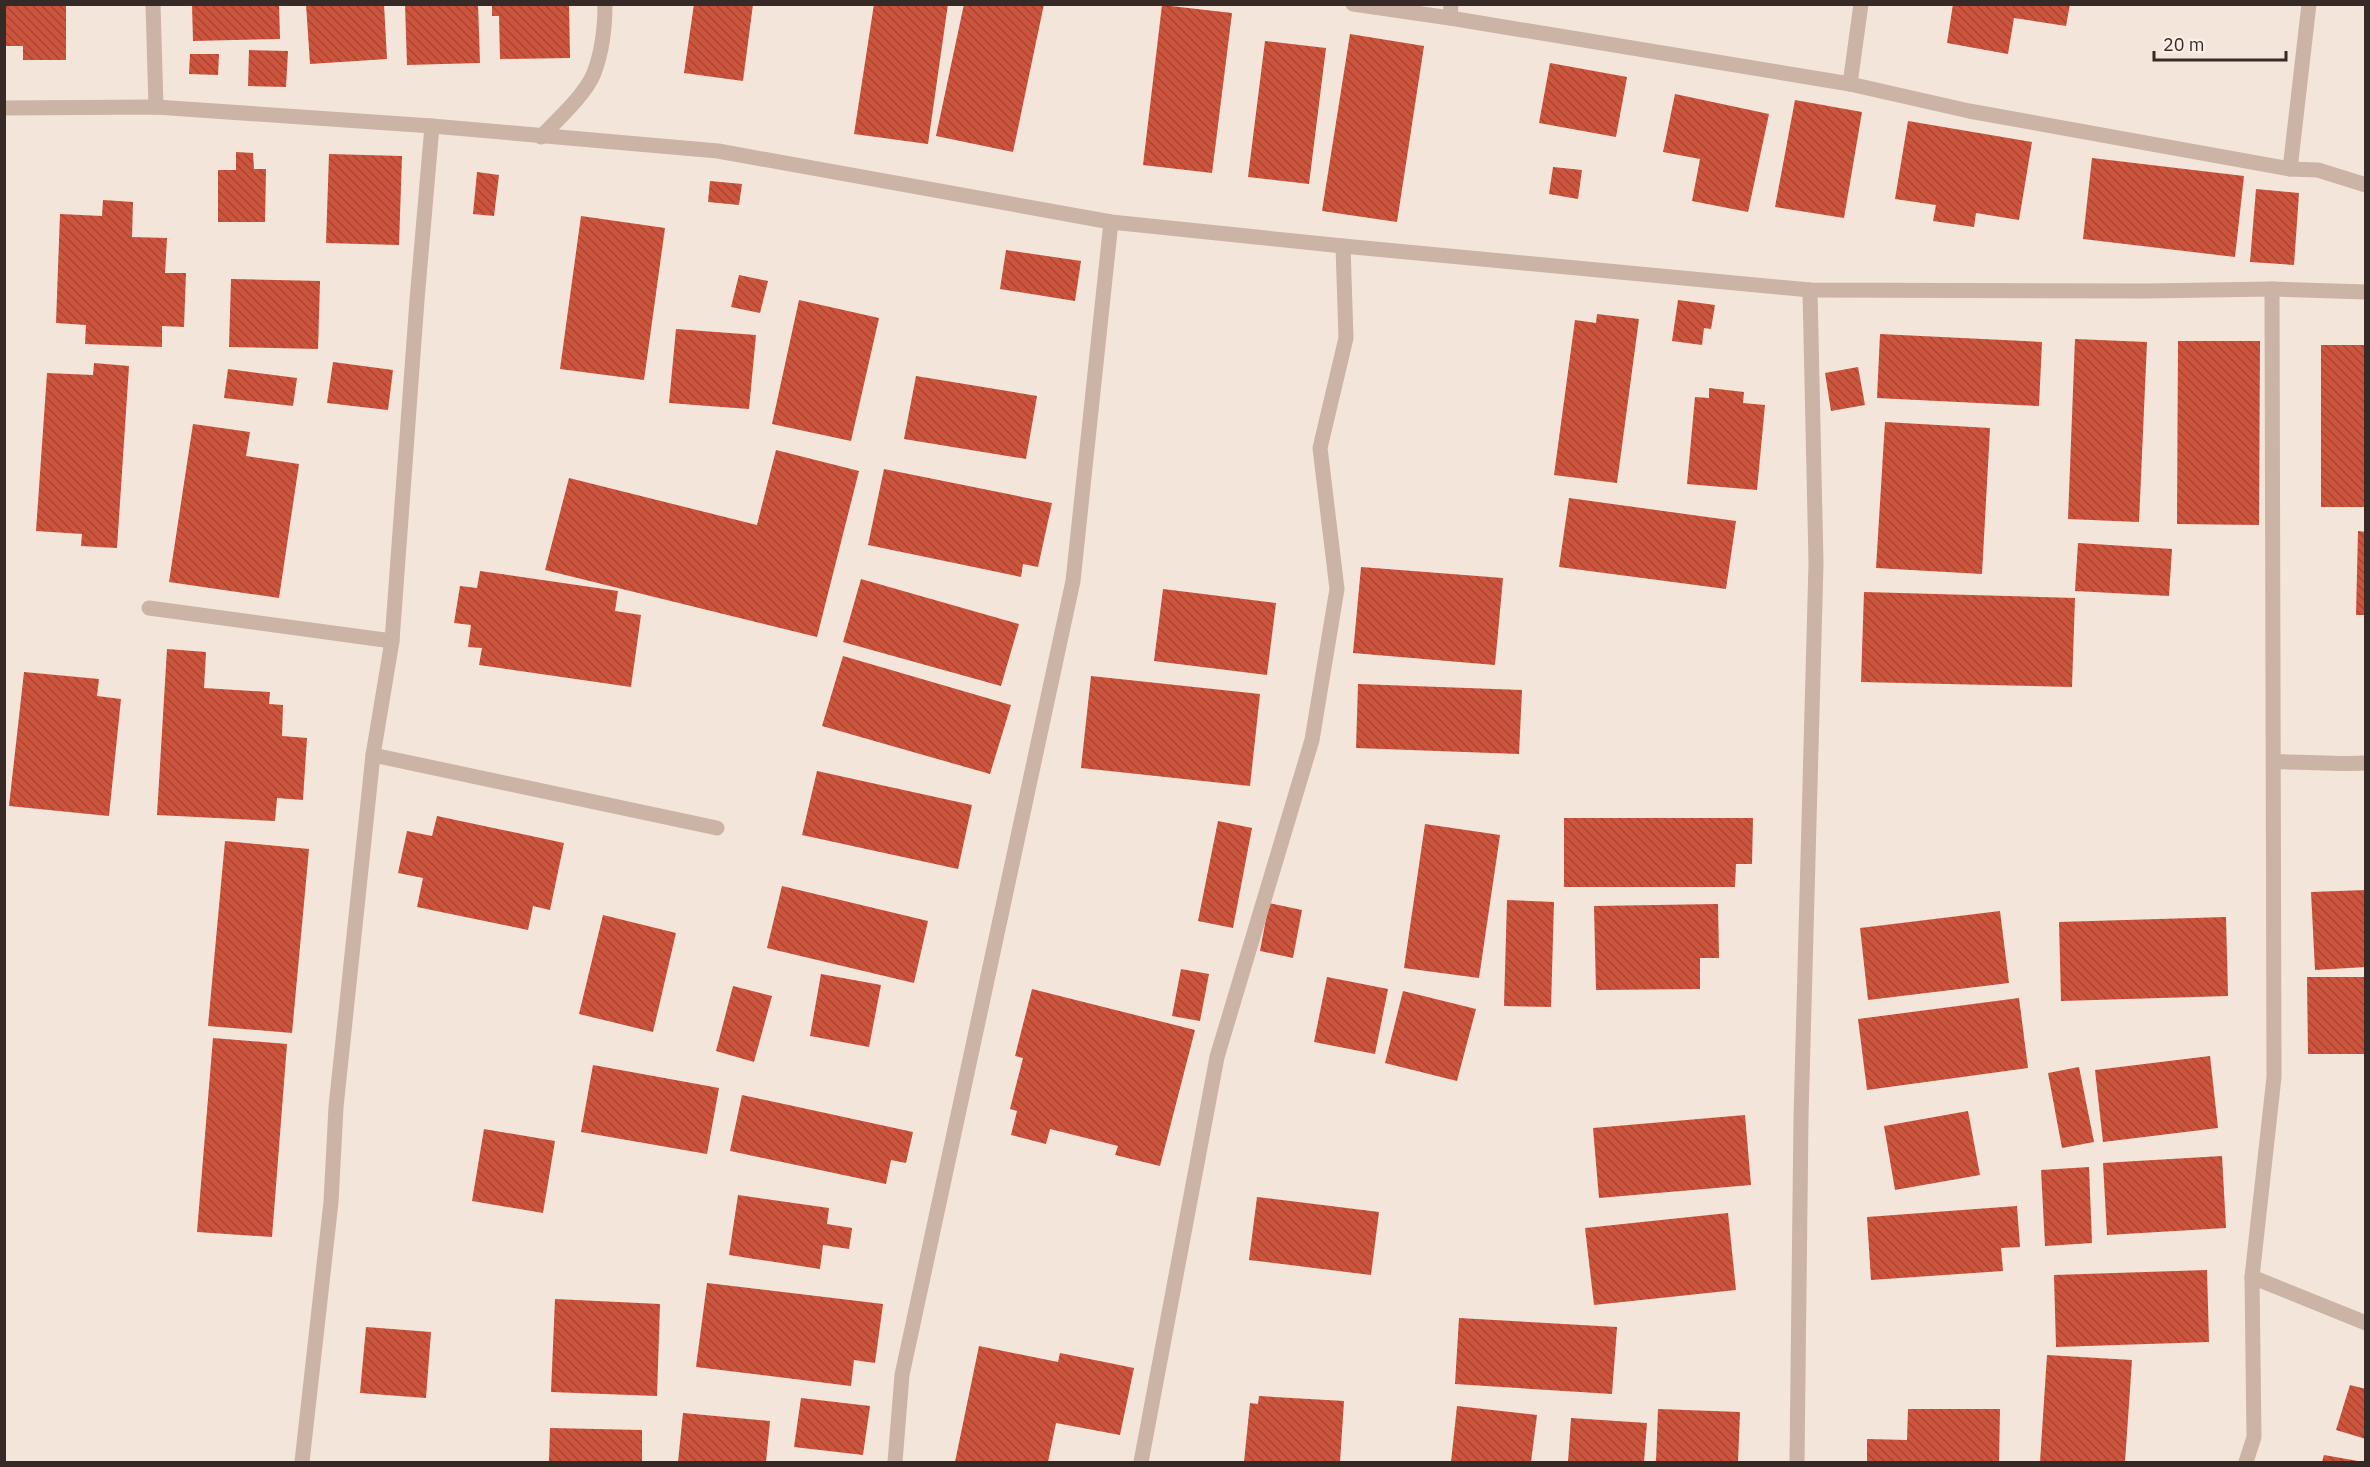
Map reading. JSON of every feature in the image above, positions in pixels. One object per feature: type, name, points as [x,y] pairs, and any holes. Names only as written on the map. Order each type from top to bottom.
[{"type":"street","points":[[153,4],[156,106]]},
{"type":"street","points":[[541,137],[572,104],[593,74],[605,27],[605,4]]},
{"type":"street","points":[[1353,4],[1450,11],[1850,84],[1969,111],[2290,169],[2318,170],[2366,185]]},
{"type":"street","points":[[1850,84],[1861,4]]},
{"type":"street","points":[[2290,169],[2309,4]]},
{"type":"street","points":[[4,108],[156,106],[432,126],[718,152],[1111,222],[1810,290],[2272,289],[2366,292]]},
{"type":"street","points":[[302,1462],[331,1202],[336,1107],[373,755],[392,640],[432,126]]},
{"type":"street","points":[[895,1462],[902,1375],[1074,581],[1111,222]]},
{"type":"street","points":[[1141,1462],[1217,1057],[1312,740],[1337,589],[1320,448],[1346,338],[1343,246]]},
{"type":"street","points":[[2246,1462],[2254,1437],[2252,1277],[2274,1077],[2272,289]]},
{"type":"street","points":[[1797,1462],[1801,1117],[1816,563],[1810,290]]},
{"type":"street","points":[[149,608],[392,640]]},
{"type":"street","points":[[373,755],[717,828]]},
{"type":"street","points":[[2274,762],[2366,763]]},
{"type":"street","points":[[2252,1277],[2366,1323]]},
{"type":"building","points":[[4,4],[66,4],[66,60],[23,60],[23,46],[4,46]]},
{"type":"building","points":[[192,4],[279,4],[280,39],[193,41]]},
{"type":"building","points":[[306,4],[384,4],[387,59],[310,64]]},
{"type":"building","points":[[405,4],[478,4],[480,63],[407,65]]},
{"type":"building","points":[[492,4],[569,4],[570,58],[500,59],[499,16],[492,16]]},
{"type":"building","points":[[694,4],[753,4],[743,81],[684,73]]},
{"type":"building","points":[[874,4],[948,4],[928,144],[854,134]]},
{"type":"building","points":[[964,4],[1044,4],[1013,152],[936,136]]},
{"type":"building","points":[[1953,4],[2070,4],[2066,26],[2014,18],[2008,54],[1947,43]]},
{"type":"building","points":[[1162,5],[1232,13],[1212,173],[1143,165]]},
{"type":"building","points":[[1350,34],[1424,46],[1397,222],[1322,211]]},
{"type":"building","points":[[1265,41],[1326,48],[1309,184],[1248,177]]},
{"type":"building","points":[[249,50],[288,51],[286,87],[248,86]]},
{"type":"building","points":[[190,54],[219,54],[218,75],[189,74]]},
{"type":"building","points":[[1550,63],[1627,77],[1616,137],[1539,123]]},
{"type":"building","points":[[1675,94],[1769,114],[1748,212],[1692,201],[1700,159],[1663,152]]},
{"type":"building","points":[[1795,100],[1862,112],[1844,218],[1775,207]]},
{"type":"building","points":[[1908,121],[2032,142],[2019,220],[1976,213],[1974,227],[1933,221],[1936,205],[1895,199]]},
{"type":"building","points":[[236,152],[253,153],[254,169],[266,169],[265,222],[218,222],[218,170],[236,170]]},
{"type":"building","points":[[329,154],[402,156],[399,245],[326,243]]},
{"type":"building","points":[[2092,158],[2244,176],[2235,257],[2083,239]]},
{"type":"building","points":[[1553,167],[1582,170],[1578,199],[1549,194]]},
{"type":"building","points":[[477,172],[499,175],[494,216],[473,214]]},
{"type":"building","points":[[710,181],[742,184],[739,205],[708,202]]},
{"type":"building","points":[[2256,189],[2299,193],[2294,265],[2250,262]]},
{"type":"building","points":[[103,200],[133,202],[132,237],[167,238],[165,273],[186,273],[184,327],[162,326],[162,347],[85,344],[86,325],[56,323],[60,214],[102,216]]},
{"type":"building","points":[[581,216],[665,228],[644,380],[560,369]]},
{"type":"building","points":[[1006,250],[1081,261],[1075,301],[1000,289]]},
{"type":"building","points":[[739,275],[768,281],[760,313],[731,307]]},
{"type":"building","points":[[231,279],[320,281],[318,349],[229,347]]},
{"type":"building","points":[[799,300],[879,318],[851,441],[772,424]]},
{"type":"building","points":[[1678,300],[1715,305],[1711,329],[1704,328],[1702,345],[1672,341]]},
{"type":"building","points":[[1597,314],[1639,319],[1617,483],[1554,475],[1575,320],[1596,323]]},
{"type":"building","points":[[676,329],[756,335],[749,409],[669,403]]},
{"type":"building","points":[[1880,334],[2042,342],[2039,406],[1877,398]]},
{"type":"building","points":[[2075,339],[2147,342],[2139,522],[2068,519]]},
{"type":"building","points":[[2178,341],[2260,341],[2259,525],[2177,524]]},
{"type":"building","points":[[2321,345],[2366,345],[2366,507],[2321,507]]},
{"type":"building","points":[[333,362],[393,370],[388,410],[327,403]]},
{"type":"building","points":[[94,363],[129,366],[117,548],[81,546],[82,534],[36,531],[47,373],[93,375]]},
{"type":"building","points":[[1858,367],[1865,405],[1831,411],[1825,373]]},
{"type":"building","points":[[228,369],[297,378],[293,406],[224,398]]},
{"type":"building","points":[[916,376],[1037,396],[1026,459],[904,439]]},
{"type":"building","points":[[1709,388],[1744,392],[1743,403],[1765,405],[1757,490],[1687,484],[1695,397],[1709,398]]},
{"type":"building","points":[[1885,422],[1990,428],[1982,574],[1876,568]]},
{"type":"building","points":[[193,424],[250,432],[246,456],[299,464],[279,598],[169,582]]},
{"type":"building","points":[[776,450],[859,471],[817,637],[545,570],[569,478],[757,525]]},
{"type":"building","points":[[884,469],[1052,503],[1038,567],[1023,564],[1021,577],[868,545]]},
{"type":"building","points":[[1569,498],[1736,521],[1726,589],[1559,567]]},
{"type":"building","points":[[2358,531],[2366,532],[2366,615],[2356,615]]},
{"type":"building","points":[[2078,543],[2172,549],[2169,596],[2075,591]]},
{"type":"building","points":[[1361,567],[1503,578],[1495,665],[1353,653]]},
{"type":"building","points":[[480,571],[618,591],[615,611],[641,615],[631,687],[479,665],[482,648],[468,647],[471,625],[454,623],[460,586],[477,588]]},
{"type":"building","points":[[861,579],[1019,624],[1001,686],[843,642]]},
{"type":"building","points":[[1163,589],[1276,603],[1267,675],[1154,661]]},
{"type":"building","points":[[1864,592],[2075,598],[2072,687],[1861,682]]},
{"type":"building","points":[[167,649],[206,652],[204,688],[270,692],[269,704],[283,705],[282,736],[307,738],[303,800],[277,798],[275,821],[157,815]]},
{"type":"building","points":[[843,656],[1011,705],[990,774],[822,726]]},
{"type":"building","points":[[24,672],[99,679],[97,696],[121,699],[109,816],[9,806]]},
{"type":"building","points":[[1091,676],[1260,694],[1250,786],[1081,768]]},
{"type":"building","points":[[1358,684],[1522,690],[1519,754],[1356,748]]},
{"type":"building","points":[[817,771],[972,805],[958,869],[802,835]]},
{"type":"building","points":[[437,816],[564,843],[550,910],[533,906],[528,930],[417,907],[423,878],[398,873],[407,831],[432,836]]},
{"type":"building","points":[[1564,818],[1753,818],[1752,864],[1736,864],[1735,887],[1564,887]]},
{"type":"building","points":[[1218,821],[1252,828],[1233,928],[1198,921]]},
{"type":"building","points":[[1425,824],[1500,835],[1479,978],[1404,968]]},
{"type":"building","points":[[225,841],[309,849],[292,1033],[208,1026]]},
{"type":"building","points":[[782,886],[928,921],[914,983],[767,948]]},
{"type":"building","points":[[2366,890],[2366,967],[2315,970],[2311,892]]},
{"type":"building","points":[[1507,900],[1554,902],[1551,1007],[1504,1006]]},
{"type":"building","points":[[1269,903],[1302,910],[1293,958],[1260,951]]},
{"type":"building","points":[[1718,904],[1719,958],[1700,958],[1700,989],[1596,990],[1594,906]]},
{"type":"building","points":[[2000,911],[2009,983],[1868,1000],[1860,928]]},
{"type":"building","points":[[603,915],[676,933],[653,1032],[579,1014]]},
{"type":"building","points":[[2226,917],[2228,996],[2061,1001],[2059,922]]},
{"type":"building","points":[[1181,969],[1209,974],[1200,1021],[1172,1016]]},
{"type":"building","points":[[821,974],[881,985],[869,1047],[810,1036]]},
{"type":"building","points":[[1327,977],[1388,989],[1375,1054],[1314,1042]]},
{"type":"building","points":[[2307,977],[2366,977],[2366,1054],[2308,1054]]},
{"type":"building","points":[[733,986],[772,996],[754,1062],[716,1051]]},
{"type":"building","points":[[1032,989],[1195,1030],[1160,1166],[1115,1155],[1118,1146],[1050,1129],[1046,1144],[1011,1135],[1017,1111],[1010,1109],[1023,1058],[1015,1056]]},
{"type":"building","points":[[1403,991],[1476,1009],[1457,1081],[1385,1063]]},
{"type":"building","points":[[2019,998],[2028,1068],[1867,1090],[1858,1019]]},
{"type":"building","points":[[213,1038],[287,1044],[272,1237],[197,1232]]},
{"type":"building","points":[[2210,1056],[2218,1128],[2103,1142],[2095,1070]]},
{"type":"building","points":[[593,1065],[719,1088],[707,1154],[581,1132]]},
{"type":"building","points":[[2079,1067],[2094,1142],[2062,1148],[2048,1073]]},
{"type":"building","points":[[742,1095],[913,1132],[906,1163],[891,1160],[886,1184],[730,1151]]},
{"type":"building","points":[[1968,1111],[1980,1175],[1895,1190],[1884,1126]]},
{"type":"building","points":[[1745,1115],[1751,1185],[1599,1198],[1593,1128]]},
{"type":"building","points":[[484,1129],[555,1141],[543,1213],[472,1201]]},
{"type":"building","points":[[2222,1156],[2226,1228],[2107,1235],[2103,1163]]},
{"type":"building","points":[[2089,1167],[2092,1243],[2045,1246],[2041,1170]]},
{"type":"building","points":[[738,1195],[829,1208],[827,1224],[852,1228],[849,1249],[823,1245],[820,1269],[729,1255]]},
{"type":"building","points":[[1257,1197],[1379,1212],[1371,1275],[1249,1260]]},
{"type":"building","points":[[2017,1206],[2020,1247],[2001,1248],[2003,1271],[1871,1280],[1867,1217]]},
{"type":"building","points":[[1728,1213],[1736,1290],[1594,1305],[1585,1228]]},
{"type":"building","points":[[2207,1270],[2209,1342],[2056,1347],[2054,1275]]},
{"type":"building","points":[[707,1283],[883,1304],[875,1363],[854,1360],[851,1386],[696,1367]]},
{"type":"building","points":[[555,1299],[660,1304],[657,1396],[551,1392]]},
{"type":"building","points":[[1459,1318],[1617,1327],[1612,1394],[1455,1384]]},
{"type":"building","points":[[366,1327],[431,1332],[426,1398],[360,1393]]},
{"type":"building","points":[[979,1346],[1058,1362],[1060,1353],[1134,1368],[1120,1435],[1056,1423],[1048,1462],[955,1462]]},
{"type":"building","points":[[2047,1355],[2132,1360],[2125,1462],[2040,1462]]},
{"type":"building","points":[[2350,1385],[2366,1389],[2366,1439],[2336,1430]]},
{"type":"building","points":[[1259,1396],[1344,1401],[1340,1462],[1244,1462],[1250,1403],[1258,1404]]},
{"type":"building","points":[[801,1398],[870,1406],[863,1455],[794,1447]]},
{"type":"building","points":[[1457,1406],[1537,1415],[1531,1462],[1451,1462]]},
{"type":"building","points":[[1658,1409],[1740,1412],[1738,1462],[1656,1462]]},
{"type":"building","points":[[1908,1409],[2000,1409],[1999,1462],[1867,1462],[1867,1439],[1907,1440]]},
{"type":"building","points":[[683,1413],[770,1421],[766,1462],[678,1462]]},
{"type":"building","points":[[1571,1418],[1647,1423],[1644,1462],[1568,1462]]},
{"type":"building","points":[[550,1428],[642,1430],[642,1462],[549,1462]]},
{"type":"building","points":[[2324,1455],[2358,1461],[2358,1462],[2322,1462]]}]
